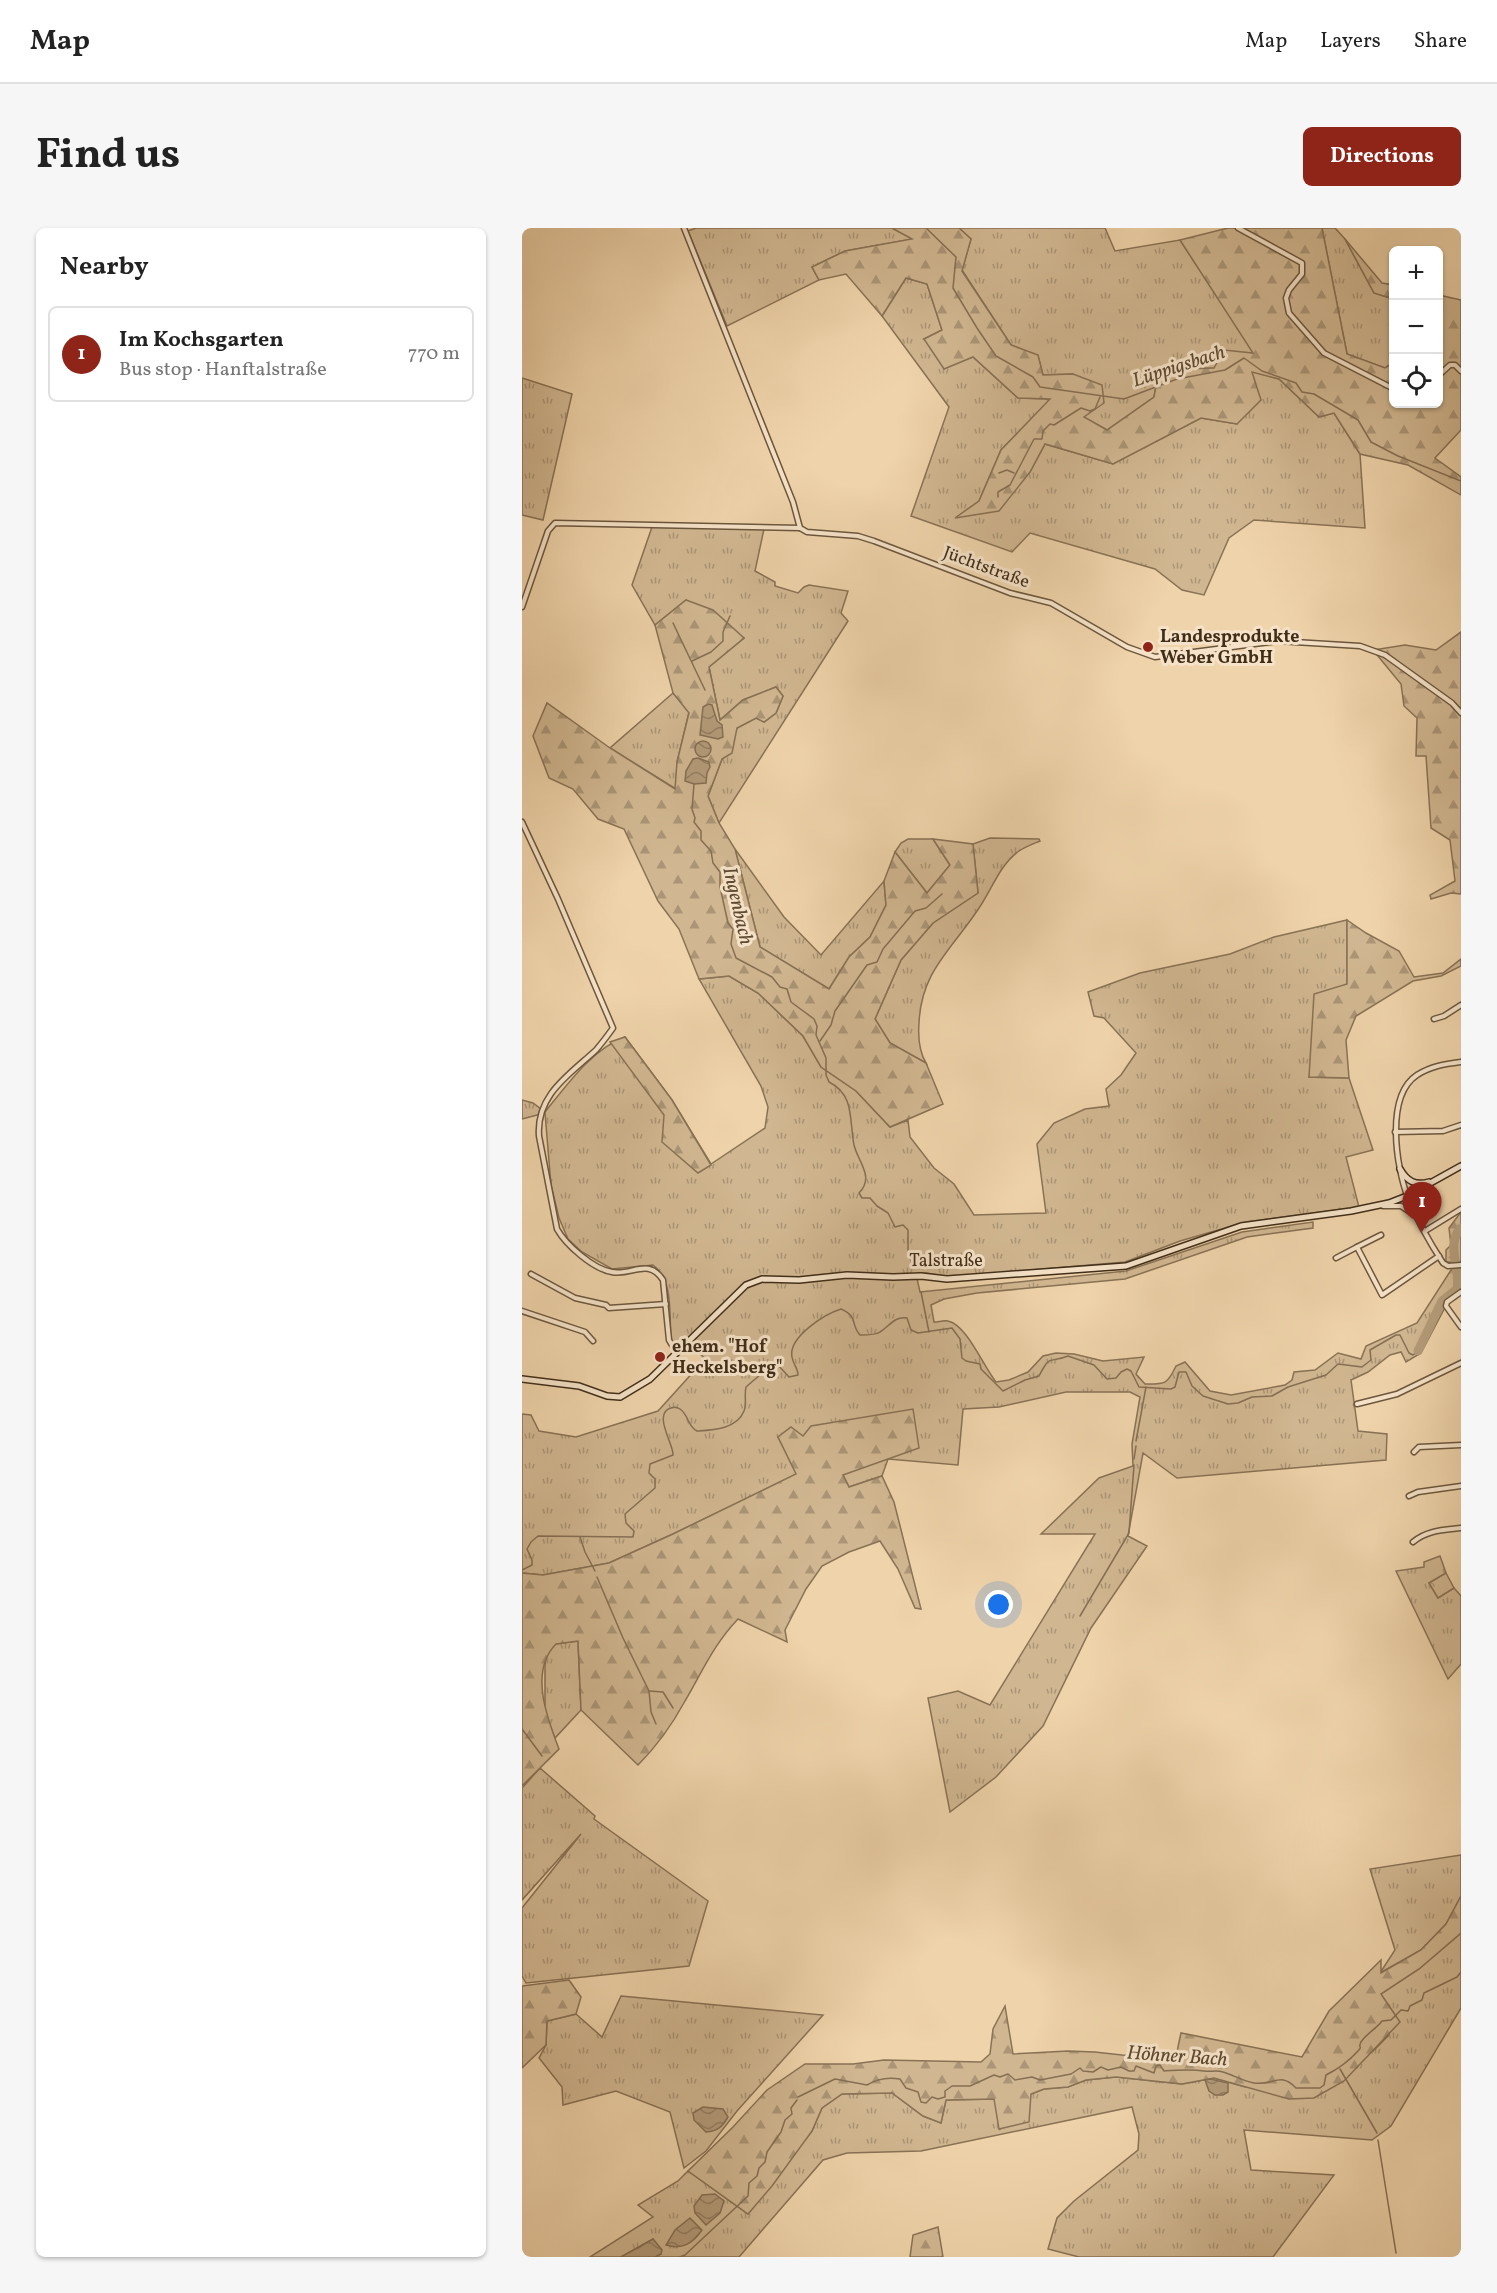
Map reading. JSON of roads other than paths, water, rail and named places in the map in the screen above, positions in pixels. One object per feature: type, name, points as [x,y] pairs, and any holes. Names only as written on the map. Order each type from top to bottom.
[{"type":"main road","name":"Talstraße","points":[[522,1379],[579,1386],[607,1396],[620,1396],[650,1379],[747,1285],[762,1279],[799,1280],[847,1275],[921,1276],[947,1280],[1126,1266],[1241,1226],[1371,1207],[1407,1196],[1461,1166]]},
{"type":"main road","points":[[1400,1169],[1406,1179],[1413,1183],[1436,1180]]},
{"type":"street","points":[[684,228],[793,502],[800,528]]},
{"type":"street","points":[[1238,228],[1302,263],[1302,274],[1289,290],[1286,304],[1289,313],[1312,340],[1332,358],[1389,386]]},
{"type":"street","points":[[1443,371],[1450,365],[1455,365],[1461,371]]},
{"type":"street","name":"Jüchtstraße","points":[[522,607],[548,531],[555,523],[800,528],[807,532],[858,536],[1010,593],[1051,603],[1126,647],[1155,657],[1278,641],[1360,646],[1385,655],[1452,703],[1461,713]]},
{"type":"street","points":[[522,822],[613,1028],[598,1047],[555,1087],[544,1102],[539,1122],[539,1136],[557,1229],[564,1241],[590,1261],[612,1272],[649,1268],[655,1270],[663,1280],[669,1340],[676,1352]]},
{"type":"street","points":[[1434,1019],[1444,1016],[1461,1005]]},
{"type":"street","points":[[1460,1265],[1453,1266],[1443,1263],[1407,1196],[1400,1169],[1395,1132],[1398,1105],[1403,1092],[1415,1076],[1437,1065],[1461,1062]]},
{"type":"street","points":[[1395,1132],[1443,1131],[1461,1125]]},
{"type":"street","points":[[1371,1207],[1401,1206],[1418,1218]]},
{"type":"street","points":[[1425,1231],[1461,1209]]},
{"type":"street","points":[[1336,1258],[1382,1235]]},
{"type":"street","points":[[1357,1247],[1382,1294],[1439,1256]]},
{"type":"street","points":[[531,1274],[575,1298],[606,1305],[609,1308],[666,1304]]},
{"type":"street","points":[[1461,1292],[1447,1302],[1446,1309],[1461,1327]]},
{"type":"street","points":[[522,1311],[585,1332],[593,1341]]},
{"type":"street","points":[[1357,1404],[1397,1394],[1461,1363]]},
{"type":"street","points":[[1414,1452],[1419,1447],[1461,1445]]},
{"type":"street","points":[[1410,1496],[1418,1492],[1461,1486]]},
{"type":"street","points":[[1413,1542],[1421,1536],[1437,1531],[1461,1528]]},
{"type":"water","points":[[708,704],[712,705],[717,721],[722,725],[723,737],[718,739],[700,735],[703,707]]},
{"type":"water","points":[[700,741],[706,741],[711,749],[709,755],[700,757],[695,752],[695,746]]},
{"type":"water","points":[[698,758],[709,762],[706,783],[694,784],[685,781],[686,771],[693,759]]},
{"type":"water","points":[[1205,2080],[1228,2083],[1228,2092],[1215,2095],[1209,2091]]},
{"type":"water","points":[[703,2107],[723,2109],[728,2117],[719,2128],[706,2132],[694,2120],[693,2113]]},
{"type":"water","points":[[715,2194],[724,2201],[720,2213],[706,2225],[695,2213],[694,2206],[702,2195]]},
{"type":"water","points":[[690,2218],[702,2230],[698,2235],[686,2245],[677,2247],[666,2245],[675,2230]]},
{"type":"water","points":[[653,2239],[662,2250],[661,2254],[655,2257],[621,2257]]},
{"type":"waterway","name":"Lüppigsbach","points":[[926,228],[956,257],[953,288],[996,356],[1033,377],[1040,387],[1124,399],[1177,379],[1225,370],[1244,358],[1262,371],[1296,383],[1302,392],[1314,394],[1358,420],[1371,442],[1398,456],[1461,481]]},
{"type":"waterway","points":[[998,497],[998,492],[1010,485],[1034,439],[1042,439],[1043,431],[1050,424],[1054,425],[1081,408],[1090,411],[1095,409],[1100,397]]},
{"type":"waterway","points":[[999,473],[1007,470],[1014,473]]},
{"type":"waterway","points":[[692,661],[711,652],[723,641],[723,632],[730,616]]},
{"type":"waterway","name":"Ingenbach","points":[[673,623],[705,690]]},
{"type":"waterway","name":"Ingenbach","points":[[694,784],[692,809],[694,822],[701,831],[701,840],[711,851],[713,863],[720,872],[720,887],[728,923],[733,929],[731,944],[736,958],[772,977],[780,987],[787,989],[791,1002],[814,1019],[817,1026],[816,1035],[826,1058],[826,1075],[829,1082],[837,1087],[847,1101],[854,1145],[866,1175],[864,1187],[859,1193],[862,1198],[870,1198],[888,1213],[895,1227],[903,1225],[908,1230],[908,1251],[913,1268]]},
{"type":"waterway","points":[[820,1041],[831,1025],[835,1011],[867,965],[877,962],[883,949],[915,911],[926,908],[942,894]]},
{"type":"waterway","points":[[1418,1351],[1442,1301],[1457,1289],[1454,1241],[1461,1228]]},
{"type":"waterway","name":"Ingenbach","points":[[921,1292],[929,1332]]},
{"type":"waterway","points":[[522,1570],[532,1565],[527,1549],[538,1536],[633,1537],[634,1531],[626,1523],[625,1514],[655,1488],[655,1479],[649,1473],[650,1464],[673,1455],[665,1430],[663,1416],[666,1411],[673,1407],[680,1409],[697,1431],[717,1429],[736,1422],[744,1411],[746,1387],[761,1374],[767,1363],[777,1364],[789,1377],[798,1375],[792,1357],[792,1349],[796,1342],[817,1321],[841,1309],[850,1315],[860,1335],[878,1333],[895,1320],[903,1318],[907,1318],[911,1330],[918,1333],[952,1328],[960,1339],[962,1358],[980,1364],[981,1369],[1003,1391],[1039,1376],[1050,1360],[1068,1356],[1094,1365],[1107,1379],[1116,1378],[1127,1369],[1131,1371],[1139,1387],[1171,1389],[1175,1387],[1179,1372],[1186,1372],[1192,1386],[1203,1396],[1228,1404],[1238,1403],[1252,1397],[1272,1396],[1288,1387],[1326,1375],[1338,1364],[1362,1367],[1371,1360],[1370,1350],[1396,1335],[1400,1335],[1409,1353],[1413,1355],[1418,1351]]},
{"type":"waterway","points":[[1136,1441],[1146,1387]]},
{"type":"waterway","points":[[1134,1459],[1136,1446]]},
{"type":"waterway","points":[[1080,1616],[1129,1533],[1134,1465]]},
{"type":"waterway","points":[[580,1537],[595,1571]]},
{"type":"waterway","points":[[597,1577],[649,1691],[651,1712],[656,1724]]},
{"type":"waterway","points":[[649,1691],[663,1692],[673,1708]]},
{"type":"waterway","points":[[522,1729],[542,1756]]},
{"type":"waterway","name":"Höhner Bach","points":[[798,2097],[835,2079],[867,2085],[879,2079],[891,2078],[900,2079],[906,2088],[918,2092],[921,2102],[926,2103],[932,2097],[938,2099],[945,2097],[945,2091],[952,2086],[970,2086],[994,2075],[1000,2077],[1008,2074],[1015,2080],[1032,2077],[1040,2080],[1071,2074],[1080,2068],[1083,2071],[1093,2072],[1101,2067],[1108,2070],[1121,2067],[1134,2071],[1136,2066],[1154,2073],[1156,2066],[1160,2065],[1164,2071],[1218,2071],[1254,2083],[1286,2080],[1296,2088],[1320,2088],[1324,2085],[1326,2075],[1355,2055],[1363,2039],[1382,2021],[1391,2020],[1401,2010],[1408,2011],[1410,2006],[1422,2000],[1424,1993],[1457,1977],[1461,1972]]},
{"type":"waterway","points":[[1340,2069],[1377,2133]]},
{"type":"waterway","name":"Höhner Bach","points":[[680,2257],[685,2255],[748,2196],[749,2183],[757,2176],[759,2168],[765,2162],[767,2152],[781,2132],[785,2120],[792,2114],[791,2108],[797,2100]]},
{"type":"waterway","points":[[1378,2140],[1396,2253]]},
{"type":"place","name":"Landesprodukte Weber GmbH","points":[[1148,647]]},
{"type":"place","name":"Im Kochsgarten","points":[[1422,1232]]},
{"type":"place","name":"ehem. \"Hof Heckelsberg\"","points":[[660,1357]]}]
